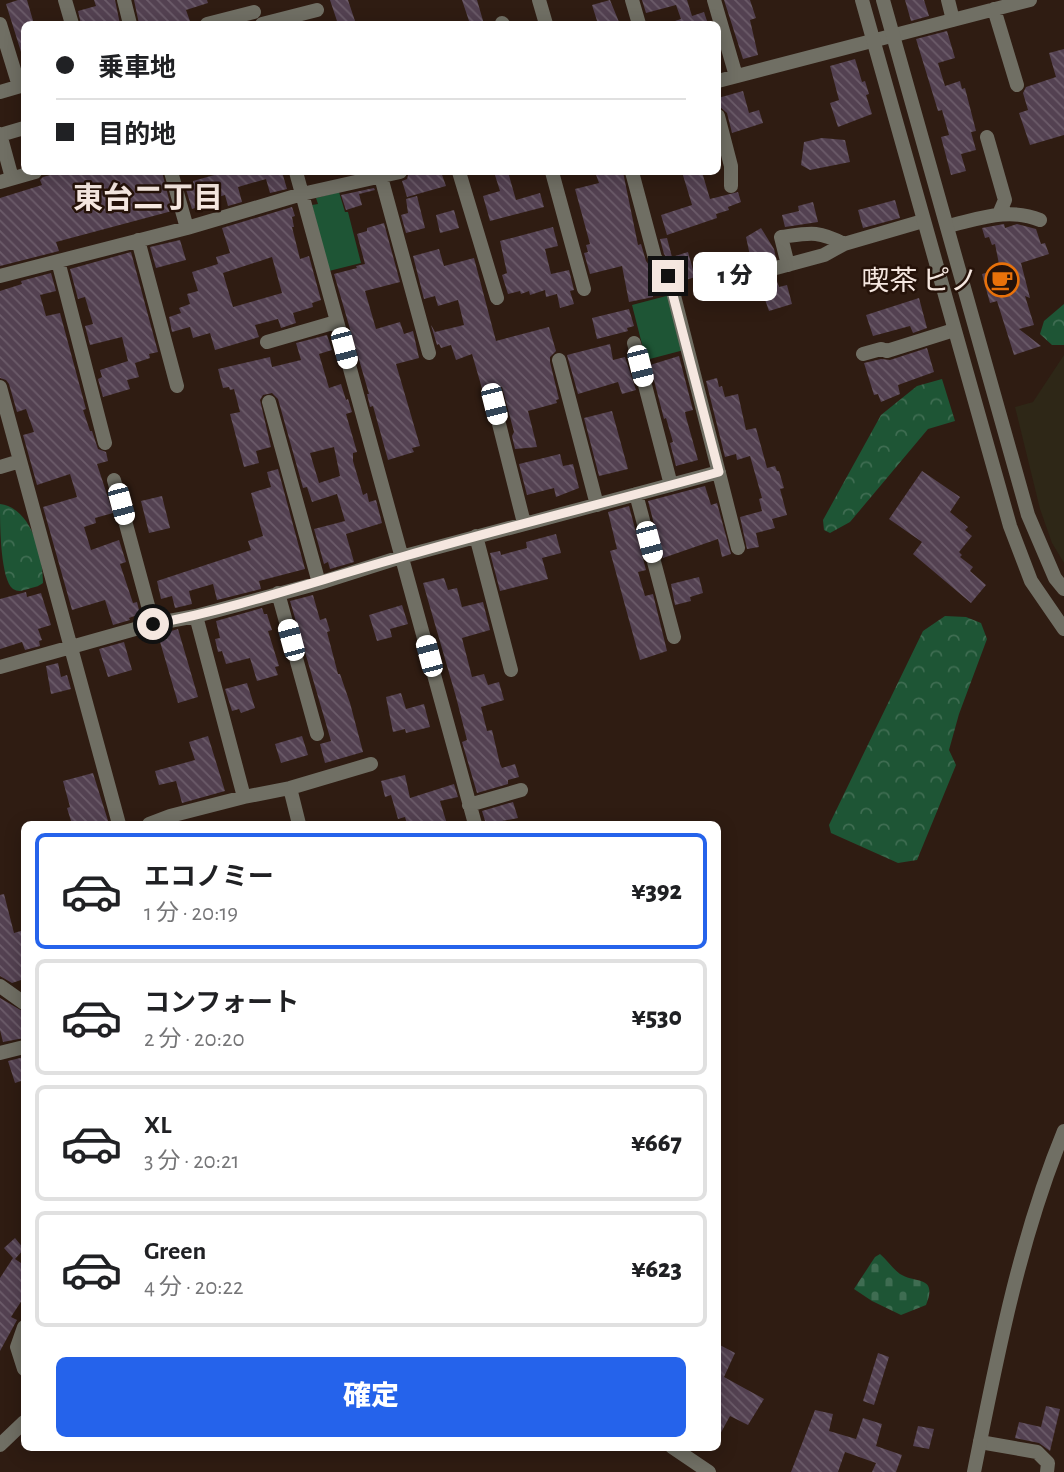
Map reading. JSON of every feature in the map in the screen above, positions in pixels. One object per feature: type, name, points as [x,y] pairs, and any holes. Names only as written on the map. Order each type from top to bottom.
[{"type":"street","points":[[65,0],[71,21]]},
{"type":"street","points":[[124,0],[129,21]]},
{"type":"street","points":[[539,0],[545,21]]},
{"type":"street","points":[[632,0],[638,21]]},
{"type":"street","points":[[714,0],[720,21]]},
{"type":"street","points":[[862,0],[1013,535],[1031,581],[1064,629]]},
{"type":"street","points":[[883,0],[1028,515],[1055,578],[1064,589]]},
{"type":"street","points":[[948,0],[953,20]]},
{"type":"street","points":[[721,80],[1030,0]]},
{"type":"street","points":[[994,9],[1017,85]]},
{"type":"street","points":[[223,21],[256,15],[317,10]]},
{"type":"street","points":[[0,24],[21,83]]},
{"type":"street","points":[[721,24],[736,76]]},
{"type":"street","points":[[0,92],[21,86]]},
{"type":"street","points":[[721,127],[732,166],[731,186]]},
{"type":"street","points":[[21,129],[0,134],[6,180],[24,175]]},
{"type":"street","points":[[987,137],[1004,200],[999,214]]},
{"type":"street","points":[[172,175],[187,228]]},
{"type":"street","points":[[297,175],[474,821]]},
{"type":"street","points":[[0,276],[187,228],[302,194],[342,178],[387,175]]},
{"type":"street","points":[[460,175],[497,298]]},
{"type":"street","points":[[553,175],[584,289]]},
{"type":"street","points":[[633,175],[656,258],[668,276],[738,548]]},
{"type":"street","points":[[380,177],[429,353]]},
{"type":"street","points":[[947,226],[999,214],[1025,214],[1040,220]]},
{"type":"street","points":[[757,273],[824,255],[844,244],[923,221]]},
{"type":"street","points":[[788,265],[781,237],[825,234],[844,244]]},
{"type":"street","points":[[138,240],[177,386]]},
{"type":"street","points":[[58,261],[105,443]]},
{"type":"street","points":[[267,342],[337,322]]},
{"type":"street","points":[[863,354],[881,349],[887,351],[954,330]]},
{"type":"street","points":[[634,343],[671,485]]},
{"type":"street","points":[[559,360],[597,505]]},
{"type":"street","points":[[0,387],[118,821]]},
{"type":"street","points":[[269,402],[319,583]]},
{"type":"street","points":[[494,404],[524,523]]},
{"type":"street","points":[[0,467],[20,461]]},
{"type":"street","points":[[0,667],[153,624],[196,616],[319,583],[476,536],[719,472]]},
{"type":"street","points":[[114,480],[153,624]]},
{"type":"street","points":[[636,494],[674,637]]},
{"type":"street","points":[[476,536],[511,670]]},
{"type":"street","points":[[278,593],[317,734]]},
{"type":"street","points":[[196,616],[244,797]]},
{"type":"street","points":[[171,820],[244,797],[290,788],[371,764]]},
{"type":"street","points":[[290,788],[298,821]]},
{"type":"street","points":[[469,805],[521,790]]},
{"type":"street","points":[[0,986],[21,1001]]},
{"type":"street","points":[[0,1052],[21,1048]]},
{"type":"street","points":[[974,1472],[997,1361],[1027,1239],[1049,1167],[1064,1131]]},
{"type":"street","points":[[21,1336],[17,1347],[21,1360]]},
{"type":"street","points":[[0,1445],[21,1425]]},
{"type":"street","points":[[980,1442],[1037,1452],[1048,1463],[1046,1472]]},
{"type":"street","points":[[678,1451],[709,1472]]},
{"type":"shaded area","points":[[1064,355],[1064,563],[1052,543],[1040,509],[1015,407],[1033,402]]},
{"type":"green space","points":[[339,192],[345,212],[348,212],[361,263],[329,271],[312,205],[318,204],[316,198]]},
{"type":"green space","points":[[670,295],[684,350],[646,360],[632,305]]},
{"type":"green space","points":[[1064,304],[1064,345],[1052,345],[1040,334],[1044,321]]},
{"type":"green space","points":[[942,379],[955,421],[928,429],[850,522],[830,533],[824,530],[823,520],[881,415],[917,386]]},
{"type":"green space","points":[[0,504],[11,507],[20,514],[34,535],[41,560],[43,583],[18,591],[9,583],[2,550]]},
{"type":"green space","points":[[945,616],[966,617],[981,623],[987,639],[959,714],[949,750],[956,765],[917,860],[898,863],[831,833],[829,825],[923,631]]},
{"type":"green space","points":[[880,1254],[900,1274],[927,1285],[929,1295],[926,1305],[901,1315],[854,1289],[875,1257]]},
{"type":"building","points":[[27,0],[33,21],[21,21],[21,52],[6,4]]},
{"type":"building","points":[[94,0],[115,0],[119,21],[80,21],[78,11],[96,6]]},
{"type":"building","points":[[134,0],[207,0],[208,3],[186,10],[190,21],[138,21]]},
{"type":"building","points":[[330,0],[348,0],[355,21],[337,21]]},
{"type":"building","points":[[462,0],[477,0],[483,21],[469,21]]},
{"type":"building","points":[[610,0],[619,21],[597,21],[592,5]]},
{"type":"building","points":[[642,0],[687,0],[692,16],[704,12],[707,21],[675,21],[681,19],[676,5],[646,13]]},
{"type":"building","points":[[724,0],[750,0],[756,18],[750,20],[758,55],[743,59]]},
{"type":"building","points":[[905,0],[924,0],[929,16],[911,21]]},
{"type":"building","points":[[947,31],[955,58],[938,63],[945,86],[960,81],[962,89],[965,88],[976,131],[971,132],[976,150],[961,154],[966,171],[951,175],[941,137],[949,135],[942,110],[938,111],[916,39]]},
{"type":"building","points":[[1064,49],[1064,135],[1030,145],[1019,113],[1028,110],[1023,93],[1026,87],[1056,77],[1049,53]]},
{"type":"building","points":[[855,59],[862,82],[865,81],[872,114],[838,127],[830,103],[839,100],[830,66]]},
{"type":"building","points":[[743,91],[749,113],[759,110],[763,123],[732,133],[727,113],[721,108],[721,97]]},
{"type":"building","points":[[822,138],[845,140],[850,162],[810,170],[801,165],[804,142]]},
{"type":"building","points":[[163,175],[172,211],[56,242],[59,251],[0,266],[0,198],[42,185],[40,180],[43,177]]},
{"type":"building","points":[[214,175],[283,175],[287,189],[270,193],[266,179],[238,187],[242,202],[228,206],[225,195],[201,202],[202,206],[192,209],[185,186]]},
{"type":"building","points":[[408,175],[442,175],[446,186],[407,197],[402,181]]},
{"type":"building","points":[[495,175],[509,175],[516,200],[540,193],[544,207],[490,221],[483,196],[500,191]]},
{"type":"building","points":[[596,175],[624,175],[638,245],[641,244],[646,261],[662,287],[651,291],[653,297],[629,302],[622,266],[590,274],[584,253],[588,252],[586,245],[590,244],[575,189],[599,183]]},
{"type":"building","points":[[683,175],[703,175],[710,199],[738,192],[741,202],[716,214],[717,218],[667,235],[661,215],[692,205]]},
{"type":"building","points":[[374,188],[375,190],[359,194],[362,205],[346,210],[341,195]]},
{"type":"building","points":[[417,196],[425,228],[406,233],[401,215],[408,213],[406,199]]},
{"type":"building","points":[[895,200],[900,218],[863,228],[858,210]]},
{"type":"building","points":[[813,202],[818,222],[785,227],[782,215],[799,211],[798,206]]},
{"type":"building","points":[[292,207],[295,216],[292,217],[292,227],[300,259],[309,256],[321,300],[312,303],[313,307],[293,313],[296,323],[281,328],[278,319],[255,325],[259,337],[215,350],[210,333],[193,338],[190,327],[172,332],[169,317],[181,313],[179,308],[190,304],[187,294],[198,291],[192,272],[218,264],[216,257],[230,253],[222,228]],"holes":[[[272,257],[282,293],[233,307],[223,273]]]},
{"type":"building","points":[[454,210],[459,228],[440,233],[436,215]]},
{"type":"building","points":[[384,223],[400,282],[365,291],[376,329],[400,322],[404,334],[413,331],[419,358],[396,364],[420,446],[412,448],[414,452],[388,460],[373,406],[370,407],[369,394],[334,274],[365,264],[357,234]]},
{"type":"building","points":[[1004,224],[1005,228],[1017,224],[1036,229],[1041,244],[1045,243],[1049,254],[1021,263],[1030,298],[1025,296],[1034,325],[1019,329],[1041,346],[1014,355],[997,301],[990,303],[982,274],[1000,269],[995,244],[992,245],[989,237],[985,238],[982,228]]},
{"type":"building","points":[[553,227],[558,246],[545,249],[551,274],[569,270],[574,290],[570,291],[574,304],[560,308],[557,294],[546,297],[545,290],[530,295],[529,291],[508,294],[502,275],[507,273],[500,241]]},
{"type":"building","points":[[761,228],[774,249],[776,258],[752,265],[746,237]]},
{"type":"building","points":[[667,238],[672,257],[688,252],[695,277],[680,282],[677,271],[664,254],[660,239]]},
{"type":"building","points":[[180,240],[186,260],[156,268],[150,247]]},
{"type":"building","points":[[439,249],[444,266],[474,258],[496,341],[549,327],[556,351],[550,357],[550,362],[559,399],[556,400],[557,403],[528,411],[537,447],[515,449],[512,436],[514,432],[502,387],[483,392],[472,354],[456,360],[451,345],[441,348],[437,345],[431,325],[435,332],[464,325],[458,300],[438,306],[435,296],[424,299],[413,256]]},
{"type":"building","points":[[131,252],[158,352],[135,363],[139,377],[127,380],[130,389],[103,397],[98,379],[102,377],[100,370],[128,361],[122,337],[90,345],[85,326],[93,324],[85,297],[78,299],[70,269]]},
{"type":"building","points":[[51,273],[56,291],[40,295],[46,316],[60,313],[86,409],[83,410],[98,449],[106,452],[108,461],[97,464],[113,513],[95,518],[96,523],[84,527],[91,550],[119,540],[126,562],[120,564],[133,603],[137,602],[140,614],[113,625],[105,600],[72,610],[43,507],[77,497],[70,474],[37,485],[23,435],[34,432],[26,409],[17,412],[9,384],[0,378],[0,291],[22,284],[21,281]]},
{"type":"building","points":[[776,278],[779,287],[787,285],[792,304],[769,311],[759,282]]},
{"type":"building","points":[[919,298],[927,328],[913,333],[910,326],[873,336],[866,315]]},
{"type":"building","points":[[629,309],[634,326],[627,328],[628,331],[597,339],[592,318]]},
{"type":"building","points":[[327,335],[332,350],[319,354],[329,388],[341,384],[346,400],[348,399],[352,412],[346,414],[357,452],[353,453],[353,461],[363,495],[367,493],[369,502],[376,500],[382,523],[346,534],[354,562],[330,569],[328,562],[324,564],[314,529],[345,521],[337,494],[312,502],[307,487],[303,488],[278,399],[272,393],[263,395],[260,400],[271,447],[256,451],[259,463],[244,467],[230,414],[240,412],[234,389],[223,388],[218,369],[270,357],[272,367],[301,360],[296,343]],"holes":[[[334,447],[340,476],[319,483],[310,453]]]},
{"type":"building","points":[[610,344],[613,360],[625,357],[636,390],[622,394],[618,382],[578,394],[567,355]]},
{"type":"building","points":[[927,348],[934,372],[898,385],[900,394],[881,402],[878,394],[874,395],[864,363],[890,360]]},
{"type":"building","points":[[679,356],[693,410],[685,412],[698,460],[676,466],[670,443],[673,442],[650,365]]},
{"type":"building","points":[[717,378],[725,397],[738,394],[746,430],[756,428],[767,468],[775,466],[784,488],[780,489],[787,515],[772,519],[775,528],[756,533],[759,547],[747,549],[740,517],[762,511],[759,499],[762,498],[750,456],[737,460],[736,454],[725,457],[706,381]]},
{"type":"building","points":[[612,411],[628,469],[599,476],[584,418]]},
{"type":"building","points":[[560,454],[563,466],[573,464],[579,488],[556,497],[554,488],[527,495],[519,464]]},
{"type":"building","points":[[278,469],[305,569],[259,581],[261,589],[217,600],[213,584],[189,591],[192,604],[175,608],[172,596],[161,599],[157,581],[251,550],[248,541],[263,536],[251,493],[271,487],[267,472]]},
{"type":"building","points":[[922,471],[960,497],[950,512],[968,527],[965,530],[972,536],[959,552],[962,555],[960,557],[973,567],[970,571],[986,585],[971,603],[913,554],[922,542],[889,519]]},
{"type":"building","points":[[705,486],[711,505],[717,503],[731,554],[722,557],[718,539],[663,558],[648,501]]},
{"type":"building","points":[[162,496],[170,528],[149,533],[141,501]]},
{"type":"building","points":[[629,506],[646,570],[638,572],[645,596],[653,594],[667,651],[640,660],[610,551],[617,549],[608,512]]},
{"type":"building","points":[[556,534],[561,553],[542,558],[548,579],[500,591],[490,553],[500,551],[501,555],[527,548],[526,542]]},
{"type":"building","points":[[699,577],[703,593],[690,597],[691,601],[675,605],[671,584]]},
{"type":"building","points":[[444,578],[448,590],[457,588],[462,607],[483,602],[490,630],[462,638],[472,677],[484,674],[488,685],[499,682],[504,700],[481,707],[487,731],[492,730],[502,768],[515,764],[519,777],[508,780],[508,784],[477,793],[462,742],[467,740],[456,697],[423,583]]},
{"type":"building","points":[[26,592],[27,597],[41,593],[51,625],[38,629],[42,640],[39,641],[40,646],[25,650],[22,642],[0,649],[0,599]]},
{"type":"building","points":[[313,595],[320,620],[326,618],[338,674],[350,703],[363,752],[325,763],[320,744],[331,741],[290,601]]},
{"type":"building","points":[[402,605],[408,624],[390,629],[392,637],[377,641],[369,615]]},
{"type":"building","points":[[262,608],[272,630],[268,631],[279,666],[275,667],[278,675],[257,681],[250,658],[226,664],[222,651],[218,652],[215,639],[220,638],[216,621]]},
{"type":"building","points":[[178,629],[198,697],[178,703],[158,635]]},
{"type":"building","points":[[124,642],[132,670],[108,677],[99,649]]},
{"type":"building","points":[[58,663],[61,677],[67,675],[71,689],[51,694],[46,666]]},
{"type":"building","points":[[247,683],[255,708],[241,713],[239,709],[232,711],[225,689]]},
{"type":"building","points":[[401,693],[406,709],[424,704],[430,727],[406,733],[405,729],[393,732],[386,697]]},
{"type":"building","points":[[208,736],[225,791],[182,803],[176,781],[159,785],[155,771],[195,760],[189,742]]},
{"type":"building","points":[[302,736],[308,755],[281,763],[275,744]]},
{"type":"building","points":[[93,773],[108,821],[71,821],[63,781]]},
{"type":"building","points":[[405,775],[410,798],[454,784],[458,797],[440,801],[446,821],[406,821],[405,817],[398,819],[391,795],[385,797],[381,781]]},
{"type":"building","points":[[513,802],[518,818],[485,821],[482,811]]},
{"type":"building","points":[[4,894],[14,933],[21,931],[21,980],[12,983],[0,976],[0,895]]},
{"type":"building","points":[[0,998],[21,1010],[21,1039],[3,1042],[0,1030]]},
{"type":"building","points":[[21,1058],[21,1081],[15,1083],[8,1061]]},
{"type":"building","points":[[15,1238],[21,1245],[21,1252],[15,1259],[21,1263],[21,1302],[11,1317],[17,1320],[0,1351],[0,1278],[13,1258],[4,1248]]},
{"type":"building","points":[[721,1346],[735,1353],[724,1377],[764,1399],[748,1425],[730,1416],[721,1432]]},
{"type":"building","points":[[878,1353],[889,1357],[874,1405],[863,1401]]},
{"type":"building","points":[[1046,1406],[1060,1409],[1050,1451],[1039,1443],[1015,1438],[1019,1422],[1041,1427]]},
{"type":"building","points":[[815,1410],[833,1414],[829,1431],[856,1439],[863,1418],[882,1424],[876,1446],[902,1455],[896,1472],[872,1472],[876,1463],[845,1452],[838,1472],[791,1472]]},
{"type":"building","points":[[918,1426],[934,1429],[929,1449],[913,1446]]},
{"type":"place","name":"喫茶 ピノ","points":[[1002,280]]},
{"type":"district","name":"東台二丁目","points":[[148,198]]},
{"type":"route","points":[[153,624],[196,616],[319,583],[426,550],[719,472],[668,276]]}]
